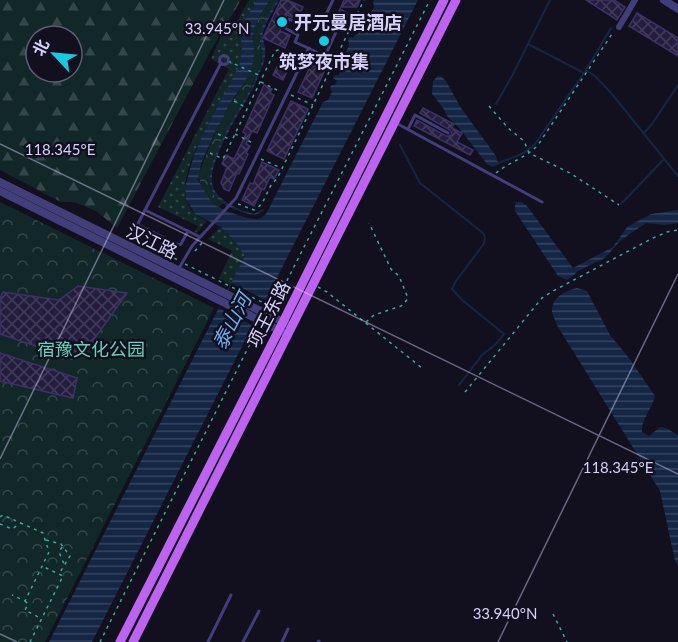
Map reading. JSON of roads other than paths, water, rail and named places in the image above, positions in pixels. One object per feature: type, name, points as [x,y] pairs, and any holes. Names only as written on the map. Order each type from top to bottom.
[{"type":"main road","name":"项王东路","points":[[133,642],[444,0]]},
{"type":"main road","name":"项王东路","points":[[120,642],[285,328],[312,284],[456,0]]},
{"type":"street","points":[[616,29],[635,0]]},
{"type":"street","points":[[664,0],[678,9]]},
{"type":"street","name":"汉江路","points":[[0,182],[178,270],[223,288],[265,309],[285,328]]},
{"type":"street","name":"汉江路","points":[[0,191],[218,300],[258,323],[285,328]]},
{"type":"lane","points":[[321,25],[333,0]]},
{"type":"lane","points":[[306,17],[321,25],[336,32],[325,56],[295,42],[298,34],[285,28],[290,19],[302,25],[306,17]]},
{"type":"lane","points":[[178,270],[192,246],[236,198],[307,48]]},
{"type":"lane","points":[[127,245],[221,63],[220,58],[227,57],[226,64],[221,63]]},
{"type":"lane","points":[[408,129],[415,115],[448,133]]},
{"type":"lane","points":[[394,122],[542,202]]},
{"type":"lane","points":[[146,210],[200,237]]},
{"type":"lane","points":[[138,225],[178,245],[181,244],[188,231]]},
{"type":"lane","points":[[208,642],[231,595]]},
{"type":"lane","points":[[243,642],[259,611]]},
{"type":"lane","points":[[282,642],[288,629]]},
{"type":"water","name":"泰山河","points":[[257,0],[270,0],[255,28],[254,59],[246,80],[217,127],[201,164],[198,180],[214,204],[235,214],[254,219],[266,214],[323,102],[328,100],[332,92],[330,87],[337,81],[333,78],[339,75],[340,71],[336,63],[338,59],[343,58],[349,45],[349,37],[353,38],[358,34],[360,31],[357,28],[365,22],[365,16],[370,15],[374,7],[374,0],[418,0],[92,642],[49,642],[245,256],[221,227],[195,214],[186,199],[185,187],[202,136],[239,66],[242,49],[240,28]]},
{"type":"water","points":[[279,0],[263,33],[265,58],[263,64],[253,88],[219,152],[212,177],[216,192],[230,205],[254,214],[264,210],[252,215],[221,202],[212,190],[210,175],[212,162],[218,149],[256,78],[262,60],[260,33]]},
{"type":"water","points":[[438,76],[446,81],[461,108],[496,156],[497,165],[492,167],[487,164],[432,94],[433,81]]},
{"type":"water","points":[[516,202],[522,202],[527,206],[573,268],[613,247],[627,227],[651,214],[678,210],[678,223],[664,225],[646,223],[620,241],[605,258],[578,271],[567,280],[558,276],[515,211]]},
{"type":"water","points":[[577,288],[587,291],[610,335],[655,396],[643,423],[642,432],[649,436],[660,427],[678,435],[678,566],[660,491],[553,316],[552,307],[557,299],[564,293]]},
{"type":"waterway","points":[[496,104],[550,0]]},
{"type":"waterway","points":[[498,163],[523,153],[535,144],[586,70],[611,28]]},
{"type":"waterway","points":[[528,44],[584,73]]},
{"type":"waterway","points":[[586,70],[612,94],[678,176]]},
{"type":"waterway","points":[[643,134],[678,85]]},
{"type":"waterway","points":[[400,145],[420,183],[485,236],[483,245],[452,289],[504,334],[482,355],[459,385]]},
{"type":"waterway","points":[[621,204],[664,159]]},
{"type":"place","name":"开元曼居酒店","points":[[282,22]]},
{"type":"place","name":"筑梦夜市集","points":[[324,41]]},
{"type":"park label","name":"宿豫文化公园","points":[[91,349]]}]
